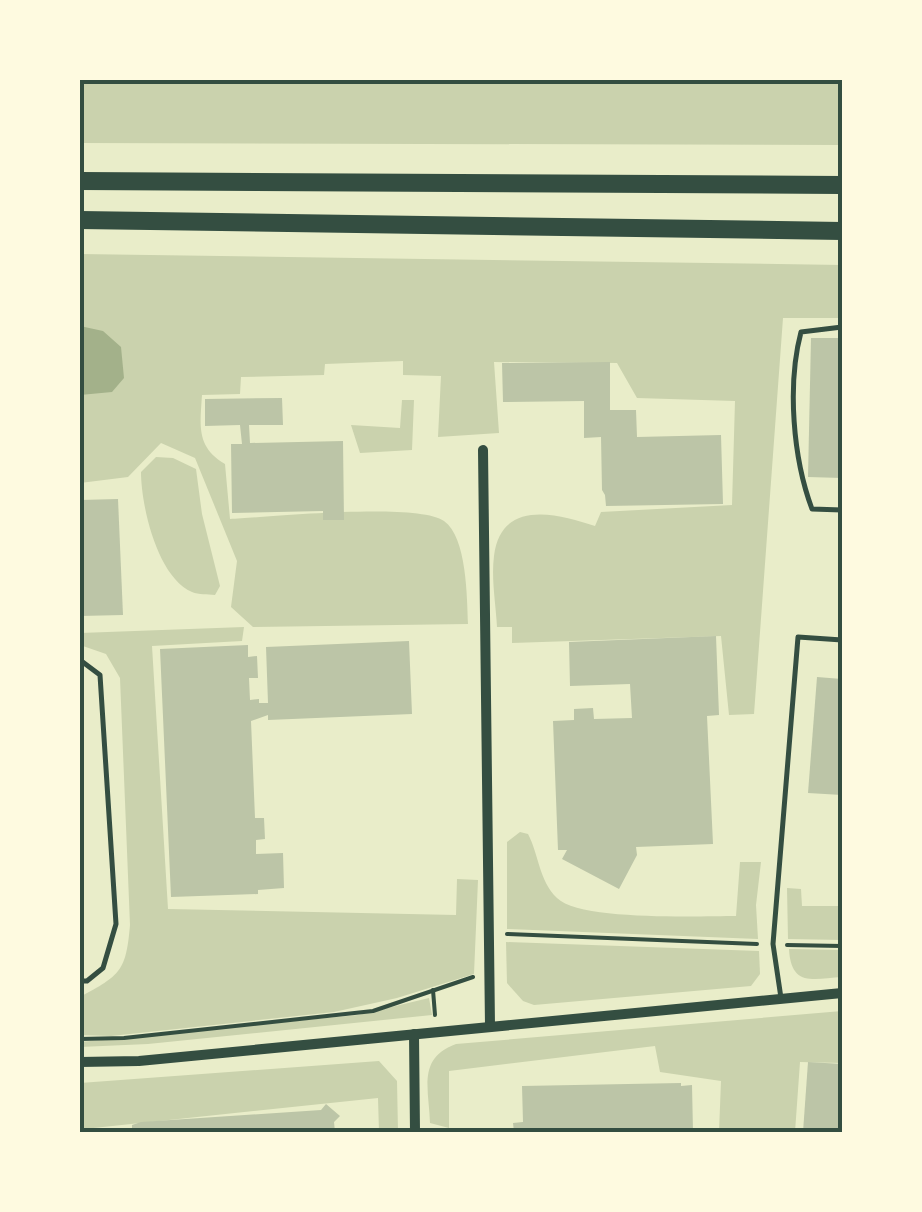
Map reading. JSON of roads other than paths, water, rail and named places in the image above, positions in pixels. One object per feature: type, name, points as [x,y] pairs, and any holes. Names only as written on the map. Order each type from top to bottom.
[{"type":"highway","points":[[80,181],[842,186]]},
{"type":"highway","points":[[80,220],[842,231]]},
{"type":"street","points":[[482,450],[490,1026]]},
{"type":"street","points":[[80,1062],[139,1061],[842,992]]},
{"type":"street","points":[[414,1034],[416,1132]]},
{"type":"lane","points":[[842,327],[802,332],[794,358],[798,464],[805,490],[812,510],[842,510]]},
{"type":"lane","points":[[781,998],[773,944],[798,637],[842,640]]},
{"type":"lane","points":[[80,660],[100,675],[116,924],[103,968],[87,982],[80,981]]}]
